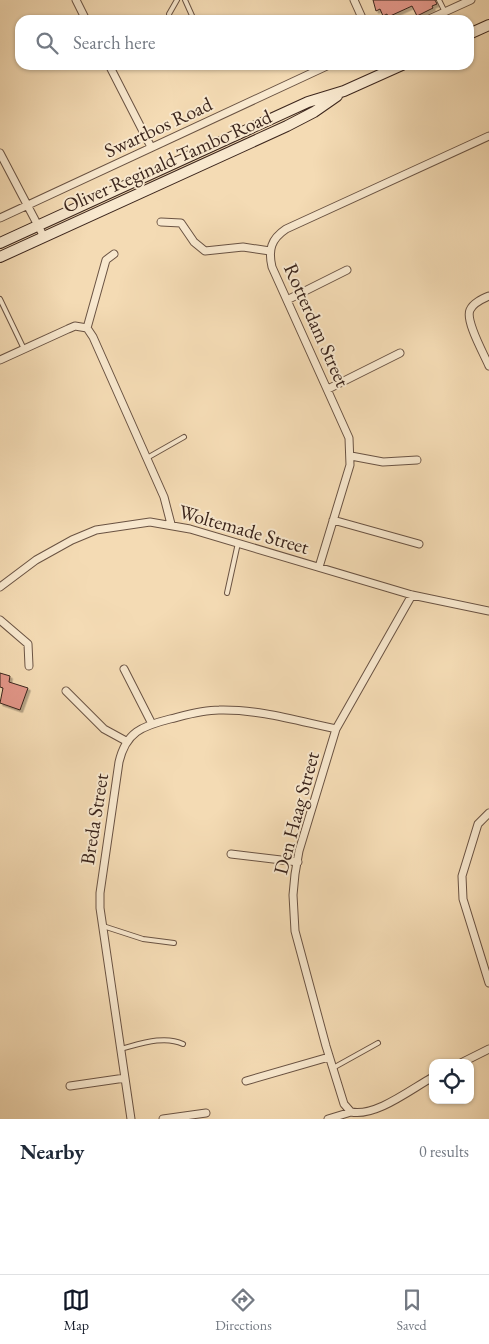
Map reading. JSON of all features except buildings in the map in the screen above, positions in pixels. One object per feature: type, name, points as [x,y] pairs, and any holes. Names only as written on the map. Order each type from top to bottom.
[{"type":"main road","points":[[474,32],[489,25]]},
{"type":"main road","name":"Oliver Reginald Tambo Road","points":[[0,243],[308,102],[344,91],[391,70]]},
{"type":"main road","name":"Oliver Reginald Tambo Road","points":[[0,257],[287,126],[314,112],[344,91]]},
{"type":"street","points":[[76,0],[84,15]]},
{"type":"street","points":[[354,0],[361,15]]},
{"type":"street","points":[[438,15],[471,0]]},
{"type":"street","points":[[112,70],[152,148]]},
{"type":"street","name":"Swartbos Road","points":[[0,218],[152,148],[309,70]]},
{"type":"street","name":"Rotterdam Street","points":[[319,567],[351,456],[349,438],[272,266],[270,251],[274,239],[286,229],[489,136]]},
{"type":"street","points":[[0,152],[44,237]]},
{"type":"street","points":[[161,222],[181,223],[194,242],[205,251],[243,247],[270,251]]},
{"type":"street","points":[[87,328],[106,260],[114,254]]},
{"type":"street","points":[[287,300],[347,270]]},
{"type":"street","points":[[489,296],[474,305],[469,314],[471,326],[489,366]]},
{"type":"street","points":[[0,360],[75,326],[87,328],[93,337],[164,497],[172,524]]},
{"type":"street","points":[[328,389],[400,353]]},
{"type":"street","points":[[351,456],[383,462],[417,460]]},
{"type":"street","points":[[333,520],[419,544]]},
{"type":"street","name":"Woltemade Street","points":[[0,586],[36,560],[72,540],[96,530],[143,522],[172,524],[412,595],[489,611]]},
{"type":"street","name":"Den Haag Street","points":[[351,1112],[344,1104],[329,1057],[295,931],[293,896],[298,862],[336,729],[347,706],[412,595]]},
{"type":"street","points":[[0,620],[28,644],[29,666]]},
{"type":"street","points":[[124,669],[152,724]]},
{"type":"street","points":[[66,691],[104,729],[126,741],[133,734],[152,724],[201,712],[220,710],[258,713],[336,729]]},
{"type":"street","name":"Breda Street","points":[[126,741],[119,762],[100,893],[102,926],[131,1119]]},
{"type":"street","points":[[489,813],[478,824],[462,876],[463,899],[487,961],[489,982]]},
{"type":"street","points":[[231,854],[298,862]]},
{"type":"street","points":[[469,1059],[489,1049]]},
{"type":"street","points":[[246,1081],[329,1057]]},
{"type":"street","points":[[70,1086],[125,1078]]},
{"type":"street","points":[[328,1119],[351,1112],[359,1113],[375,1110],[429,1079]]},
{"type":"street","points":[[163,1119],[206,1113]]},
{"type":"lane","points":[[169,15],[177,0]]},
{"type":"lane","points":[[185,0],[192,15]]},
{"type":"lane","points":[[440,0],[445,12]]},
{"type":"lane","points":[[0,300],[24,349]]},
{"type":"lane","points":[[147,458],[184,437]]},
{"type":"lane","points":[[227,593],[238,543]]},
{"type":"lane","points":[[102,926],[143,939],[174,943]]},
{"type":"lane","points":[[120,1049],[163,1040],[174,1040],[183,1044]]},
{"type":"lane","points":[[333,1068],[378,1043]]}]
